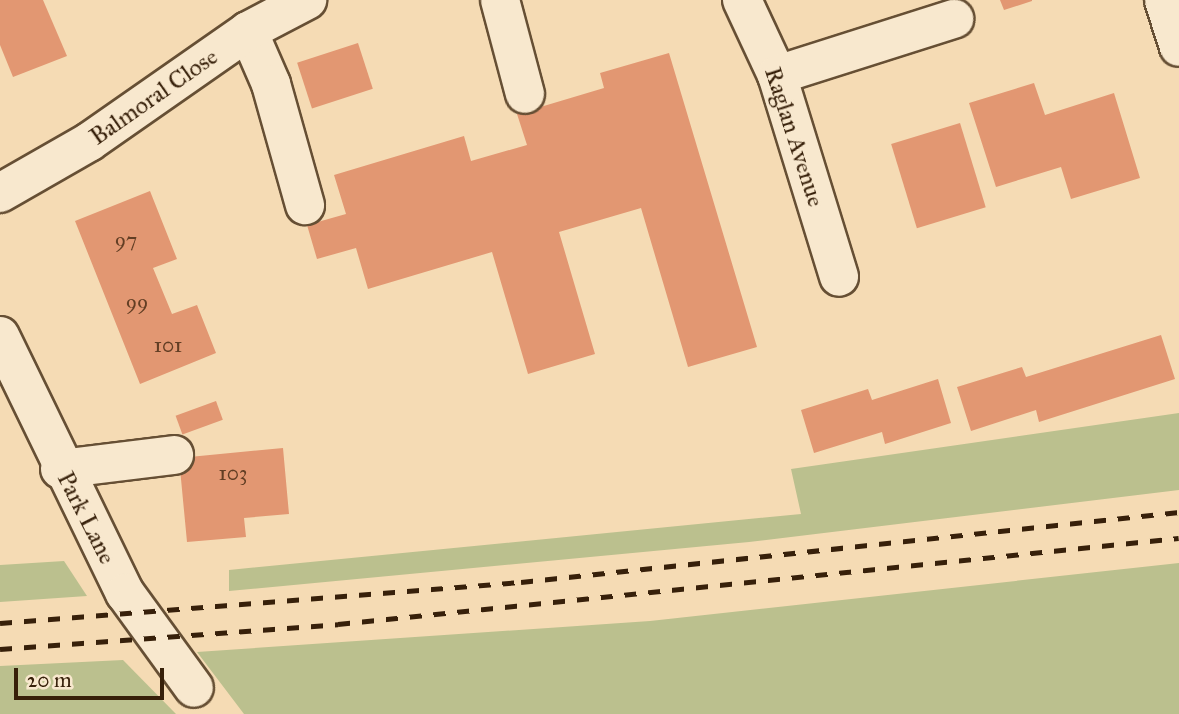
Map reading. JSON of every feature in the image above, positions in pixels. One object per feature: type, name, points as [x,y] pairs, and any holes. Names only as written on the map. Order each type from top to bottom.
[{"type":"street","name":"Balmoral Close","points":[[0,193],[89,142],[248,31],[307,0]]},
{"type":"street","points":[[500,0],[525,94]]},
{"type":"street","name":"Raglan Avenue","points":[[742,0],[777,75],[839,277]]},
{"type":"street","points":[[1164,0],[1179,47]]},
{"type":"street","points":[[777,75],[954,19]]},
{"type":"street","points":[[248,31],[271,84],[305,205]]},
{"type":"street","name":"Park Lane","points":[[0,336],[60,469],[111,567],[194,688]]},
{"type":"street","points":[[60,469],[174,455]]},
{"type":"green space","points":[[1179,413],[1179,490],[749,542],[229,591],[229,570],[801,514],[791,469]]},
{"type":"green space","points":[[64,561],[87,596],[0,602],[0,565]]},
{"type":"green space","points":[[1179,563],[1179,714],[244,714],[197,652],[650,621]]},
{"type":"green space","points":[[123,660],[176,714],[0,714],[0,666]]},
{"type":"building","points":[[0,0],[43,0],[67,56],[13,77],[0,45]]},
{"type":"building","points":[[1000,0],[1032,0],[1032,1],[1004,10]]},
{"type":"building","points":[[358,43],[373,89],[312,108],[297,63]]},
{"type":"building","points":[[669,53],[757,347],[688,367],[641,208],[559,232],[595,354],[528,374],[492,252],[368,289],[356,248],[317,259],[307,225],[346,214],[334,175],[464,136],[471,161],[527,145],[517,114],[604,88],[600,73]]},
{"type":"building","points":[[1034,83],[1045,115],[1114,93],[1140,178],[1071,199],[1061,167],[996,187],[969,103]]},
{"type":"building","points":[[960,123],[986,207],[917,228],[891,144]]},
{"type":"building","points":[[150,191],[177,259],[153,268],[172,314],[197,305],[216,353],[140,384],[75,221]]},
{"type":"building","points":[[1161,335],[1175,379],[1039,422],[1036,410],[971,431],[957,387],[1022,367],[1026,377]]},
{"type":"building","points":[[938,379],[951,423],[885,444],[882,432],[814,453],[801,410],[868,389],[872,400]]},
{"type":"building","points":[[216,401],[223,420],[182,435],[176,416]]},
{"type":"building","points":[[283,448],[289,514],[244,518],[246,537],[187,542],[179,458]]},
{"type":"railway","points":[[0,623],[521,582],[1179,512]]},
{"type":"railway","points":[[0,649],[338,624],[1179,538]]}]
